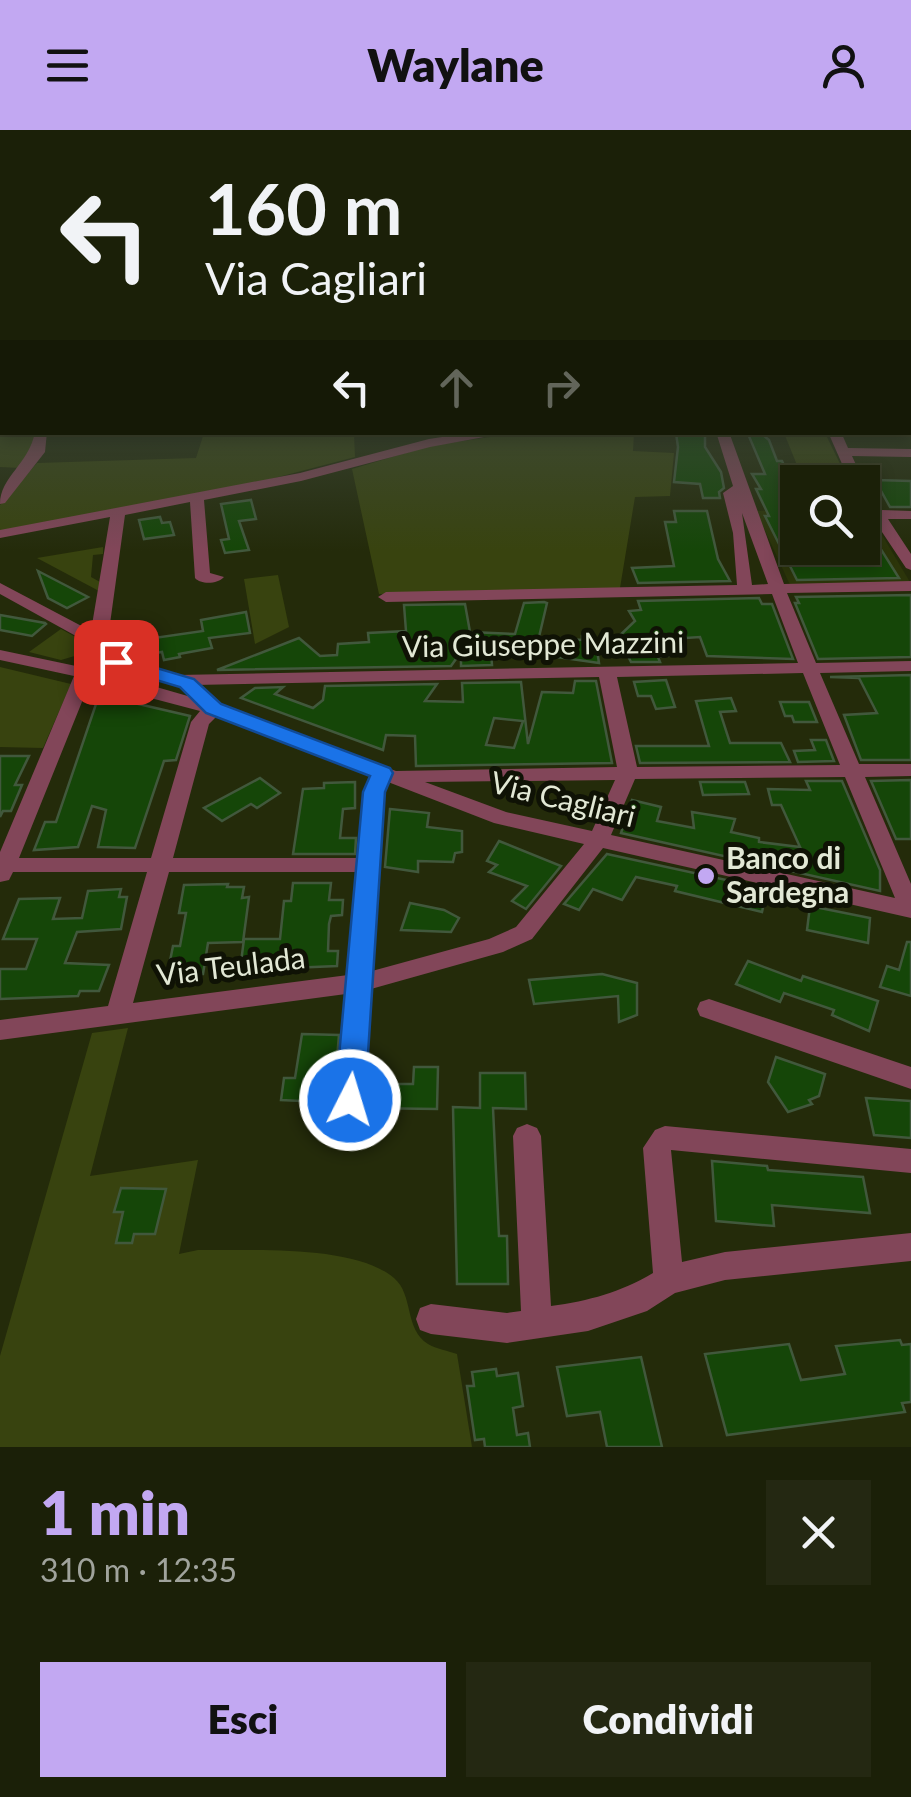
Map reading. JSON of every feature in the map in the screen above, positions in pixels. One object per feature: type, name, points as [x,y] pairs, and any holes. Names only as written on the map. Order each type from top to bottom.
[{"type":"street","points":[[0,500],[38,452],[41,435]]},
{"type":"street","points":[[0,534],[330,471],[429,442],[482,435]]},
{"type":"street","points":[[723,435],[739,486],[745,591]]},
{"type":"street","points":[[835,435],[848,465]]},
{"type":"street","points":[[842,452],[911,453]]},
{"type":"street","points":[[197,497],[204,578],[216,577]]},
{"type":"street","points":[[739,508],[780,590],[911,910]]},
{"type":"street","points":[[107,650],[101,631],[118,512]]},
{"type":"street","points":[[880,514],[911,515]]},
{"type":"street","points":[[880,518],[911,565]]},
{"type":"street","points":[[386,597],[911,586]]},
{"type":"street","points":[[0,588],[107,650]]},
{"type":"street","points":[[107,650],[89,674],[1,869],[370,865]]},
{"type":"street","name":"Via Cagliari","points":[[107,650],[214,709],[501,818],[911,910]]},
{"type":"street","name":"Via Cagliari","points":[[0,655],[182,690]]},
{"type":"street","name":"Via Giuseppe Mazzini","points":[[182,690],[607,671],[911,666]]},
{"type":"street","points":[[607,671],[628,773]]},
{"type":"street","points":[[118,1014],[200,722],[214,709]]},
{"type":"street","points":[[350,1100],[374,792],[388,774],[911,770]]},
{"type":"street","name":"Via Teulada","points":[[0,1030],[360,983],[479,951],[524,933],[598,840],[628,773]]},
{"type":"street","points":[[709,1008],[911,1078]]},
{"type":"street","points":[[528,1136],[536,1324]]},
{"type":"street","points":[[669,1280],[657,1148],[665,1138],[911,1161]]},
{"type":"street","points":[[431,1319],[508,1328],[536,1324],[604,1311],[636,1300],[669,1280],[725,1266],[911,1247]]},
{"type":"shaded area","points":[[0,435],[36,435],[21,468],[0,467]]},
{"type":"shaded area","points":[[203,435],[354,435],[355,457],[263,481],[0,532],[0,505],[37,463],[196,458]]},
{"type":"shaded area","points":[[504,435],[634,435],[633,451],[674,453],[670,496],[635,497],[620,588],[379,594],[352,469],[429,446]]},
{"type":"shaded area","points":[[785,435],[826,435],[841,465],[797,465]]},
{"type":"shaded area","points":[[780,510],[780,563],[756,511]]},
{"type":"shaded area","points":[[880,532],[910,582],[790,585],[781,565],[880,565]]},
{"type":"shaded area","points":[[103,547],[103,554],[93,555],[91,577],[100,582],[99,591],[37,558]]},
{"type":"shaded area","points":[[278,575],[289,627],[255,644],[244,579]]},
{"type":"shaded area","points":[[61,629],[88,644],[85,653],[61,660],[29,652]]},
{"type":"shaded area","points":[[0,667],[71,684],[43,748],[0,747]]},
{"type":"shaded area","points":[[128,1028],[90,1176],[198,1160],[179,1254],[245,1250],[328,1254],[376,1267],[394,1278],[404,1293],[420,1338],[457,1354],[472,1447],[0,1447],[0,1356],[92,1033]]},
{"type":"building","points":[[676,435],[705,435],[705,447],[721,472],[724,488],[719,492],[720,498],[703,498],[700,484],[674,482]]},
{"type":"building","points":[[748,435],[763,435],[777,461],[784,465],[780,465],[780,546],[765,516],[769,516],[756,489],[761,489],[752,474],[765,474]]},
{"type":"building","points":[[880,480],[911,481],[911,507],[890,507],[880,489]]},
{"type":"building","points":[[251,500],[256,519],[239,521],[249,550],[225,553],[221,540],[229,539],[221,504]]},
{"type":"building","points":[[674,511],[707,511],[718,559],[730,581],[638,583],[632,568],[674,566],[665,522],[676,522]]},
{"type":"building","points":[[160,517],[162,523],[170,522],[174,535],[144,539],[139,520]]},
{"type":"building","points":[[880,548],[899,578],[797,580],[790,565],[880,565]]},
{"type":"building","points":[[38,571],[88,597],[67,608],[48,598]]},
{"type":"building","points":[[911,595],[911,657],[818,659],[795,603],[799,603],[796,597]]},
{"type":"building","points":[[759,598],[762,604],[772,604],[793,659],[707,656],[700,637],[671,639],[677,655],[658,657],[660,662],[631,662],[627,654],[619,654],[615,640],[635,621],[629,611],[641,610],[638,601]]},
{"type":"building","points":[[524,603],[547,603],[539,637],[595,637],[599,663],[536,654],[529,657],[491,653],[492,665],[461,666],[461,652],[451,666],[217,670],[299,638],[320,656],[337,655],[338,644],[369,642],[368,633],[406,631],[404,605],[465,604],[470,632],[515,634]]},
{"type":"building","points":[[246,612],[250,633],[209,638],[212,648],[179,654],[180,657],[164,660],[162,652],[142,655],[140,640],[203,631],[201,620]]},
{"type":"building","points":[[0,615],[46,624],[32,636],[0,630]]},
{"type":"building","points":[[911,675],[911,760],[861,760],[844,715],[877,713],[859,678],[830,677]]},
{"type":"building","points":[[666,680],[675,707],[656,709],[651,696],[638,696],[634,682]]},
{"type":"building","points":[[575,681],[596,681],[612,763],[416,766],[415,736],[386,735],[383,750],[241,698],[255,688],[283,687],[275,694],[313,708],[323,700],[325,686],[437,684],[425,701],[463,702],[462,683],[521,682],[528,744],[542,692],[573,693]],"holes":[[[494,718],[523,721],[514,748],[486,745]]]},
{"type":"building","points":[[731,698],[736,711],[720,712],[730,743],[781,743],[790,762],[640,763],[636,746],[709,746],[696,701]]},
{"type":"building","points":[[780,702],[809,702],[817,722],[794,722],[792,716],[785,716]]},
{"type":"building","points":[[134,703],[190,716],[176,760],[164,761],[135,848],[98,847],[106,810],[92,806],[78,847],[34,850],[45,822],[56,822],[96,704]]},
{"type":"building","points":[[811,740],[826,740],[834,761],[798,762],[794,751],[815,750]]},
{"type":"building","points":[[0,756],[29,756],[15,785],[22,785],[11,811],[3,811],[0,817]]},
{"type":"building","points":[[260,778],[280,793],[257,808],[251,804],[222,821],[204,808]]},
{"type":"building","points":[[911,780],[911,839],[896,839],[871,781]]},
{"type":"building","points":[[806,781],[842,781],[880,870],[880,891],[621,833],[632,800],[661,807],[657,821],[694,828],[692,812],[735,819],[731,832],[759,838],[759,842],[800,847],[781,805],[772,805],[768,789],[810,790]]},
{"type":"building","points":[[355,782],[355,808],[343,809],[340,838],[356,838],[355,854],[293,854],[303,789],[324,788],[324,783]]},
{"type":"building","points":[[700,782],[745,782],[749,794],[703,795]]},
{"type":"building","points":[[390,809],[429,813],[427,827],[462,831],[462,852],[455,853],[453,862],[418,861],[418,872],[385,867]]},
{"type":"building","points":[[499,841],[561,866],[526,909],[512,901],[527,886],[489,872],[497,865],[487,861]]},
{"type":"building","points":[[607,854],[767,889],[762,912],[675,891],[677,886],[636,877],[622,900],[593,889],[579,910],[564,904]]},
{"type":"building","points":[[293,883],[331,883],[329,900],[343,900],[342,915],[331,916],[329,924],[328,951],[338,951],[337,966],[240,970],[244,939],[280,939],[284,901],[291,901]]},
{"type":"building","points":[[228,884],[227,887],[244,887],[242,898],[249,897],[243,942],[208,943],[203,974],[186,974],[185,980],[166,981],[173,946],[180,946],[186,913],[179,913],[184,885]]},
{"type":"building","points":[[121,889],[119,897],[127,897],[121,929],[77,932],[65,963],[109,965],[99,991],[80,991],[78,996],[0,999],[0,969],[26,969],[37,939],[3,939],[19,899],[60,898],[53,919],[82,918],[88,891]]},
{"type":"building","points":[[410,903],[444,910],[459,918],[451,932],[401,930]]},
{"type":"building","points":[[810,906],[870,918],[868,943],[807,930]]},
{"type":"building","points":[[907,942],[911,942],[911,996],[880,987],[887,966],[899,970]]},
{"type":"building","points":[[748,961],[801,981],[803,976],[878,1001],[869,1031],[832,1015],[834,1010],[784,993],[780,1002],[736,984]]},
{"type":"building","points":[[602,974],[637,983],[637,1015],[619,1022],[618,996],[534,1004],[529,980]]},
{"type":"building","points":[[302,1034],[339,1035],[335,1080],[304,1079],[301,1101],[281,1100],[284,1078],[295,1078]]},
{"type":"building","points":[[776,1057],[825,1074],[819,1096],[809,1100],[812,1104],[788,1112],[768,1082]]},
{"type":"building","points":[[414,1067],[438,1067],[437,1109],[364,1108],[368,1084],[413,1084]]},
{"type":"building","points":[[480,1073],[525,1073],[526,1109],[493,1108],[499,1236],[507,1236],[508,1284],[457,1284],[453,1107],[480,1108]]},
{"type":"building","points":[[866,1098],[911,1101],[911,1138],[874,1135]]},
{"type":"building","points":[[712,1161],[767,1166],[768,1170],[863,1177],[870,1213],[772,1205],[774,1226],[716,1221]]},
{"type":"building","points":[[121,1188],[166,1189],[155,1234],[134,1234],[132,1243],[116,1243],[123,1212],[114,1212]]},
{"type":"building","points":[[900,1340],[902,1345],[911,1344],[911,1402],[902,1403],[905,1412],[727,1435],[705,1354],[789,1344],[801,1380],[845,1374],[836,1346]]},
{"type":"building","points":[[641,1357],[662,1447],[607,1447],[600,1412],[567,1416],[557,1367]]},
{"type":"building","points":[[496,1369],[497,1376],[518,1373],[523,1406],[513,1408],[517,1435],[528,1433],[530,1447],[485,1447],[484,1439],[475,1440],[467,1386],[474,1386],[472,1372]]},
{"type":"place","name":"Banco di Sardegna","points":[[706,876]]},
{"type":"route","points":[[116,662],[187,683],[214,709],[382,773],[374,792],[350,1100]]}]
